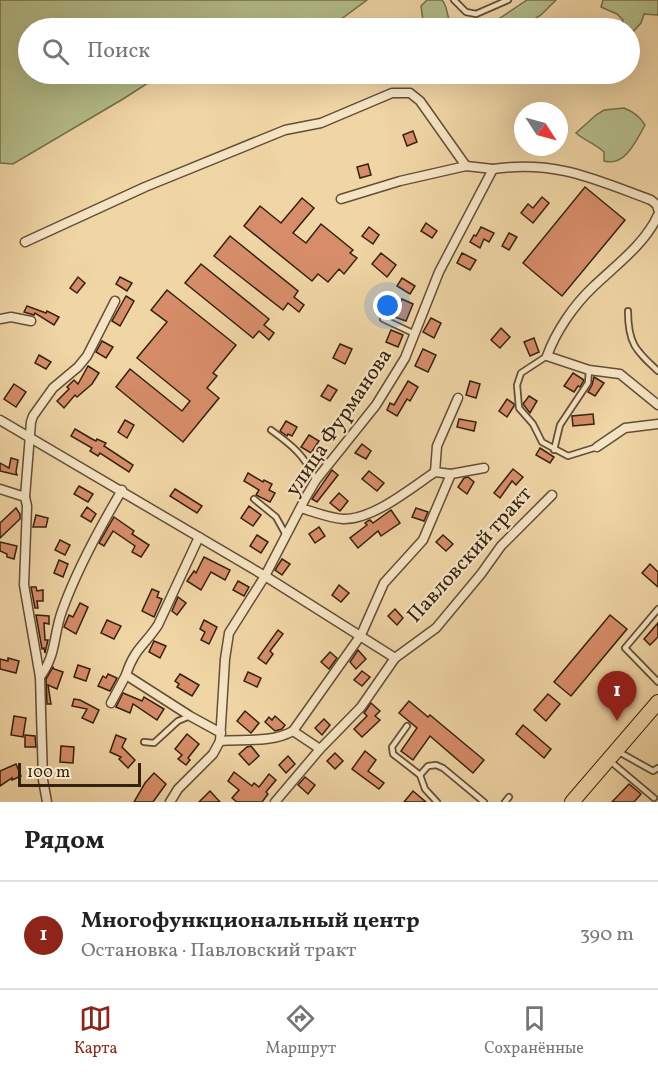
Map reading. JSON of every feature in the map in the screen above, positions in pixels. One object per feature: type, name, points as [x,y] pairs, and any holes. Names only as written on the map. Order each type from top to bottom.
[{"type":"main road","points":[[572,802],[658,702]]},
{"type":"street","points":[[25,242],[246,144],[285,130],[321,123],[392,93],[410,93],[420,101],[466,166]]},
{"type":"street","points":[[341,199],[400,181],[466,166],[493,169],[518,165],[551,167],[574,172],[651,200],[658,209]]},
{"type":"street","name":"улица Фурманова","points":[[220,737],[229,633],[265,576],[316,480],[376,405],[405,358],[439,272],[493,169]]},
{"type":"street","points":[[658,215],[627,255],[592,288],[567,319],[547,356],[590,370],[621,374],[658,405]]},
{"type":"street","points":[[47,802],[43,780],[40,677],[24,585],[27,506],[24,497],[31,437],[30,422],[53,388],[78,367],[87,356],[115,301]]},
{"type":"street","points":[[0,319],[10,317],[30,321]]},
{"type":"street","points":[[435,472],[437,446],[458,398]]},
{"type":"street","points":[[0,420],[265,576],[395,658]]},
{"type":"street","points":[[597,447],[626,428],[658,424]]},
{"type":"street","points":[[301,508],[343,519],[381,507],[435,472],[451,474],[484,468]]},
{"type":"street","points":[[126,675],[220,737],[274,738],[285,736],[293,731],[361,635],[384,583],[423,540],[451,474]]},
{"type":"street","points":[[0,489],[24,497]]},
{"type":"street","points":[[40,677],[52,657],[62,613],[90,545],[122,490]]},
{"type":"street","name":"Павловский тракт","points":[[275,802],[320,749],[361,707],[395,658],[436,628],[501,546],[552,495]]},
{"type":"street","points":[[111,704],[136,651],[158,625],[199,537]]},
{"type":"street","points":[[293,731],[320,749]]},
{"type":"street","points":[[170,802],[178,789],[213,754],[220,737]]},
{"type":"lane","points":[[454,0],[466,12],[476,14],[508,0]]},
{"type":"lane","points":[[628,310],[628,331],[638,353],[658,371]]},
{"type":"lane","points":[[383,319],[415,334]]},
{"type":"lane","points":[[547,356],[521,374],[517,385],[519,408],[532,424],[542,442],[554,450],[568,456],[597,447]]},
{"type":"lane","points":[[554,450],[560,425],[588,383],[590,370]]},
{"type":"lane","points":[[271,430],[299,452],[306,460],[316,480]]},
{"type":"lane","points":[[254,499],[276,517],[286,535]]},
{"type":"lane","points":[[658,609],[625,648],[658,682]]},
{"type":"lane","points":[[144,742],[154,743],[178,721],[190,716]]},
{"type":"lane","points":[[407,726],[392,747],[393,754],[420,775],[425,789],[437,802]]},
{"type":"lane","points":[[612,755],[653,771],[658,768]]},
{"type":"lane","points":[[612,755],[654,798]]},
{"type":"lane","points":[[420,775],[428,766],[436,765],[443,768],[484,802]]},
{"type":"lane","points":[[505,802],[509,796]]},
{"type":"green space","points":[[0,0],[367,0],[343,18],[18,18],[18,84],[146,84],[13,164],[0,163]]},
{"type":"green space","points":[[427,0],[442,0],[449,18],[423,18],[421,6]]},
{"type":"green space","points":[[527,0],[556,0],[536,18],[500,18]]},
{"type":"green space","points":[[603,0],[658,0],[658,15],[644,14],[640,24],[640,18],[621,18],[601,7]]},
{"type":"green space","points":[[624,108],[641,119],[645,125],[634,145],[624,156],[611,162],[604,161],[604,152],[576,133],[604,110]]},
{"type":"building","points":[[413,131],[417,142],[407,146],[403,135]]},
{"type":"building","points":[[368,164],[371,175],[360,178],[357,167]]},
{"type":"building","points":[[585,187],[625,220],[562,296],[523,263]]},
{"type":"building","points":[[542,197],[549,203],[533,223],[521,213],[528,204],[533,208]]},
{"type":"building","points":[[302,198],[314,208],[293,233],[306,243],[321,224],[353,250],[350,253],[357,258],[344,274],[339,269],[328,282],[318,274],[312,281],[244,226],[260,206],[281,223]]},
{"type":"building","points":[[426,223],[437,231],[432,238],[421,231]]},
{"type":"building","points":[[369,227],[379,235],[373,244],[362,236]]},
{"type":"building","points":[[481,227],[494,233],[489,242],[484,239],[480,248],[470,242]]},
{"type":"building","points":[[509,233],[517,237],[509,250],[502,246]]},
{"type":"building","points":[[230,236],[298,291],[294,297],[304,305],[299,312],[288,303],[283,310],[214,256]]},
{"type":"building","points":[[381,253],[396,265],[387,277],[372,264]]},
{"type":"building","points":[[462,253],[476,260],[470,270],[457,263]]},
{"type":"building","points":[[201,264],[269,319],[264,325],[274,333],[269,340],[259,331],[253,338],[185,283]]},
{"type":"building","points":[[78,277],[85,283],[77,293],[70,288]]},
{"type":"building","points":[[120,277],[132,283],[127,291],[116,284]]},
{"type":"building","points":[[402,278],[415,286],[410,294],[397,286]]},
{"type":"building","points":[[167,290],[236,345],[213,373],[217,376],[207,388],[219,398],[183,442],[116,387],[130,369],[182,411],[190,401],[137,358],[167,322],[151,310]]},
{"type":"building","points":[[126,296],[134,301],[120,326],[112,321]]},
{"type":"building","points":[[402,299],[413,304],[406,321],[395,317]]},
{"type":"building","points":[[27,306],[59,317],[54,325],[35,313],[34,315],[24,312]]},
{"type":"building","points":[[431,318],[441,323],[434,338],[423,332]]},
{"type":"building","points":[[501,328],[510,337],[500,348],[491,340]]},
{"type":"building","points":[[391,330],[403,335],[398,347],[386,342]]},
{"type":"building","points":[[534,338],[539,352],[530,356],[524,342]]},
{"type":"building","points":[[102,341],[113,347],[106,358],[96,352]]},
{"type":"building","points":[[340,344],[352,349],[345,364],[333,358]]},
{"type":"building","points":[[423,349],[436,355],[428,372],[415,366]]},
{"type":"building","points":[[39,355],[51,362],[46,369],[35,363]]},
{"type":"building","points":[[88,366],[99,373],[92,384],[77,397],[75,395],[64,408],[57,401],[74,380],[78,384]]},
{"type":"building","points":[[573,373],[584,380],[574,392],[564,386]]},
{"type":"building","points":[[594,377],[604,383],[595,396],[588,392]]},
{"type":"building","points":[[408,381],[418,387],[410,401],[407,399],[397,416],[387,410],[390,403],[394,405]]},
{"type":"building","points":[[470,381],[480,384],[476,398],[466,395]]},
{"type":"building","points":[[14,384],[26,392],[16,407],[4,399]]},
{"type":"building","points":[[328,385],[337,390],[330,401],[321,396]]},
{"type":"building","points":[[529,396],[537,401],[530,413],[523,404]]},
{"type":"building","points":[[507,399],[514,406],[507,417],[499,411]]},
{"type":"building","points":[[593,414],[594,424],[573,426],[572,416]]},
{"type":"building","points":[[459,419],[476,422],[474,431],[457,427]]},
{"type":"building","points":[[125,420],[134,425],[127,438],[118,432]]},
{"type":"building","points":[[286,421],[297,427],[292,436],[288,434],[287,436],[280,431]]},
{"type":"building","points":[[75,429],[96,441],[97,439],[106,443],[104,446],[133,465],[129,472],[100,453],[98,456],[90,451],[92,448],[71,436]]},
{"type":"building","points":[[309,435],[319,441],[311,453],[301,447]]},
{"type":"building","points":[[362,444],[371,451],[366,459],[355,453]]},
{"type":"building","points":[[540,448],[554,457],[550,463],[536,455]]},
{"type":"building","points":[[11,458],[18,460],[17,475],[0,471],[0,463],[9,468]]},
{"type":"building","points":[[513,469],[523,477],[516,485],[512,481],[500,498],[494,493]]},
{"type":"building","points":[[332,470],[338,475],[317,502],[312,499]]},
{"type":"building","points":[[369,471],[384,483],[377,491],[362,479]]},
{"type":"building","points":[[248,473],[263,482],[264,480],[272,484],[269,490],[275,493],[270,502],[256,495],[259,490],[244,481]]},
{"type":"building","points":[[468,477],[474,482],[467,494],[458,487],[464,478]]},
{"type":"building","points":[[79,486],[93,494],[88,502],[74,494]]},
{"type":"building","points":[[175,489],[202,506],[197,513],[170,496]]},
{"type":"building","points":[[339,493],[348,501],[340,511],[330,503]]},
{"type":"building","points":[[249,506],[261,515],[253,526],[241,518]]},
{"type":"building","points":[[87,507],[96,514],[91,522],[81,516]]},
{"type":"building","points":[[16,508],[20,519],[0,538],[0,523]]},
{"type":"building","points":[[416,508],[428,512],[424,521],[412,517]]},
{"type":"building","points":[[391,510],[400,523],[381,536],[378,531],[358,548],[350,538],[367,525],[365,523],[370,520],[373,523]]},
{"type":"building","points":[[36,515],[48,518],[46,527],[33,527]]},
{"type":"building","points":[[114,517],[134,531],[132,534],[149,545],[141,557],[132,552],[135,546],[113,531],[104,546],[99,543]]},
{"type":"building","points":[[319,527],[325,536],[315,543],[309,534]]},
{"type":"building","points":[[257,535],[268,542],[261,553],[250,546]]},
{"type":"building","points":[[443,535],[453,544],[446,551],[436,542]]},
{"type":"building","points":[[60,540],[70,545],[65,555],[55,550]]},
{"type":"building","points":[[0,542],[17,546],[14,559],[0,551]]},
{"type":"building","points":[[204,557],[230,570],[225,580],[211,572],[201,590],[187,581],[194,571],[196,573]]},
{"type":"building","points":[[282,559],[290,564],[282,575],[275,570]]},
{"type":"building","points":[[59,560],[68,564],[63,577],[54,573]]},
{"type":"building","points":[[650,564],[658,572],[658,587],[642,573]]},
{"type":"building","points":[[238,581],[249,587],[244,596],[233,590]]},
{"type":"building","points":[[339,585],[349,593],[341,602],[332,595]]},
{"type":"building","points":[[31,587],[36,587],[37,591],[43,590],[43,601],[37,601],[38,608],[35,608]]},
{"type":"building","points":[[152,589],[159,592],[157,597],[162,599],[154,617],[142,611]]},
{"type":"building","points":[[178,597],[186,603],[177,615],[172,611]]},
{"type":"building","points":[[80,603],[88,607],[76,634],[64,627],[69,615],[73,617]]},
{"type":"building","points":[[395,609],[403,618],[397,625],[388,616]]},
{"type":"building","points":[[36,615],[49,616],[49,624],[44,623],[45,640],[48,640],[45,653],[44,648],[42,649]]},
{"type":"building","points":[[610,615],[627,629],[571,696],[554,682]]},
{"type":"building","points":[[107,620],[121,626],[114,639],[101,633]]},
{"type":"building","points":[[204,620],[217,627],[209,644],[201,640],[205,632],[200,629]]},
{"type":"building","points":[[658,623],[658,637],[650,645],[644,639]]},
{"type":"building","points":[[278,630],[283,634],[270,651],[273,654],[266,664],[258,658]]},
{"type":"building","points":[[154,641],[166,646],[160,658],[149,652]]},
{"type":"building","points":[[358,650],[366,659],[356,669],[350,662]]},
{"type":"building","points":[[330,652],[337,658],[329,669],[321,662]]},
{"type":"building","points":[[8,658],[19,661],[16,673],[0,669],[0,659],[8,661]]},
{"type":"building","points":[[78,665],[90,669],[86,681],[74,677]]},
{"type":"building","points":[[53,667],[63,672],[57,689],[48,685],[51,704],[47,704],[46,679]]},
{"type":"building","points":[[362,671],[370,677],[362,686],[354,680]]},
{"type":"building","points":[[248,672],[261,678],[257,687],[244,681]]},
{"type":"building","points":[[108,674],[117,678],[110,691],[98,686],[103,676],[106,678]]},
{"type":"building","points":[[180,674],[199,685],[192,696],[177,687],[179,684],[175,681]]},
{"type":"building","points":[[123,693],[142,701],[144,697],[164,709],[157,720],[133,704],[130,713],[116,707]]},
{"type":"building","points":[[548,694],[560,704],[546,721],[534,710]]},
{"type":"building","points":[[74,699],[99,710],[93,723],[82,718],[87,709],[72,706]]},
{"type":"building","points":[[409,701],[428,717],[430,715],[484,760],[473,773],[430,736],[413,760],[401,751],[417,728],[399,713]]},
{"type":"building","points":[[371,703],[380,711],[375,716],[380,720],[362,737],[354,729],[367,716],[364,713]]},
{"type":"building","points":[[245,711],[259,723],[251,733],[237,721]]},
{"type":"building","points":[[14,716],[26,718],[23,737],[11,735]]},
{"type":"building","points":[[275,716],[285,725],[282,729],[275,731],[265,722],[269,717],[272,720]]},
{"type":"building","points":[[324,719],[330,725],[322,735],[315,728]]},
{"type":"building","points":[[523,725],[551,749],[544,758],[516,734]]},
{"type":"building","points":[[187,734],[199,744],[188,758],[190,760],[186,765],[178,759],[182,755],[175,749]]},
{"type":"building","points":[[25,735],[35,736],[36,747],[25,747]]},
{"type":"building","points":[[116,735],[126,739],[122,747],[135,760],[128,768],[119,759],[121,757],[110,752]]},
{"type":"building","points":[[61,746],[74,747],[73,763],[60,762]]},
{"type":"building","points":[[251,746],[259,756],[249,765],[239,754]]},
{"type":"building","points":[[365,751],[376,760],[368,771],[384,783],[379,789],[352,769]]},
{"type":"building","points":[[335,753],[343,761],[335,769],[327,761]]},
{"type":"building","points":[[288,756],[295,764],[286,773],[279,765]]},
{"type":"building","points":[[16,764],[21,776],[12,780],[12,778],[0,786],[0,771]]},
{"type":"building","points":[[234,772],[252,786],[254,783],[259,787],[269,774],[276,780],[266,792],[268,794],[262,802],[237,802],[232,798],[239,790],[228,781]]},
{"type":"building","points":[[154,773],[166,784],[153,802],[134,802],[145,783]]},
{"type":"building","points":[[305,777],[315,785],[308,794],[298,785]]},
{"type":"building","points":[[629,784],[641,794],[634,802],[612,802]]},
{"type":"building","points":[[210,791],[220,802],[199,802]]},
{"type":"building","points":[[413,791],[426,802],[404,802]]},
{"type":"place","name":"Многофункциональный центр","points":[[617,721]]}]
